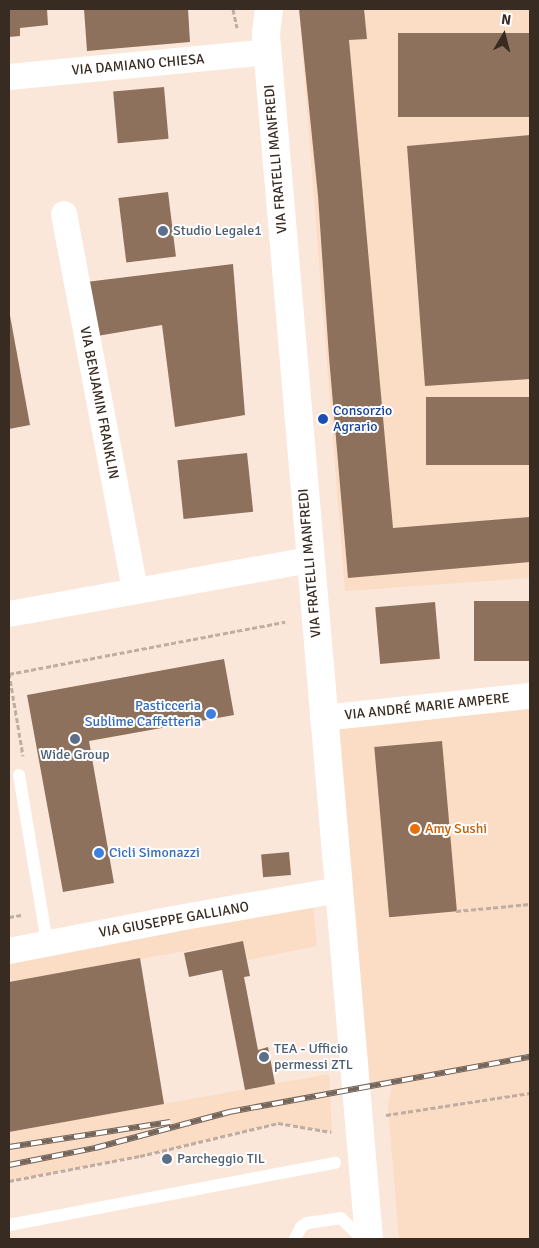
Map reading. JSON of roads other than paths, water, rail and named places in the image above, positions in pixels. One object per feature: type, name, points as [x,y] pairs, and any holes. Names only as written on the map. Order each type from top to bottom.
[{"type":"main road","name":"VIA FRATELLI MANFREDI","points":[[255,9],[267,32],[309,560],[370,1239]]},
{"type":"street","name":"VIA DAMIANO CHIESA","points":[[9,77],[267,32]]},
{"type":"street","name":"VIA BENJAMIN FRANKLIN","points":[[64,214],[136,591]]},
{"type":"street","points":[[9,614],[309,560]]},
{"type":"street","name":"VIA ANDRÉ MARIE AMPERE","points":[[324,718],[530,696]]},
{"type":"street","name":"VIA GIUSEPPE GALLIANO","points":[[9,951],[339,890]]},
{"type":"lane","points":[[19,775],[47,943]]},
{"type":"lane","points":[[9,1225],[335,1163]]},
{"type":"lane","points":[[295,1239],[301,1227],[307,1223],[341,1218],[362,1239]]},
{"type":"railway","points":[[9,1165],[95,1148],[229,1112],[530,1057]]},
{"type":"railway","points":[[9,1147],[170,1122]]},
{"type":"place","name":"Studio Legale1","points":[[163,231]]},
{"type":"place","name":"Consorzio Agrario","points":[[323,419]]},
{"type":"place","name":"Pasticceria Sublime Caffetteria","points":[[211,714]]},
{"type":"place","name":"Wide Group","points":[[75,739]]},
{"type":"place","name":"Amy Sushi","points":[[415,829]]},
{"type":"place","name":"Cicli Simonazzi","points":[[99,853]]},
{"type":"place","name":"TEA - Ufficio permessi ZTL","points":[[264,1057]]},
{"type":"place","name":"Parcheggio TIL","points":[[167,1159]]}]
